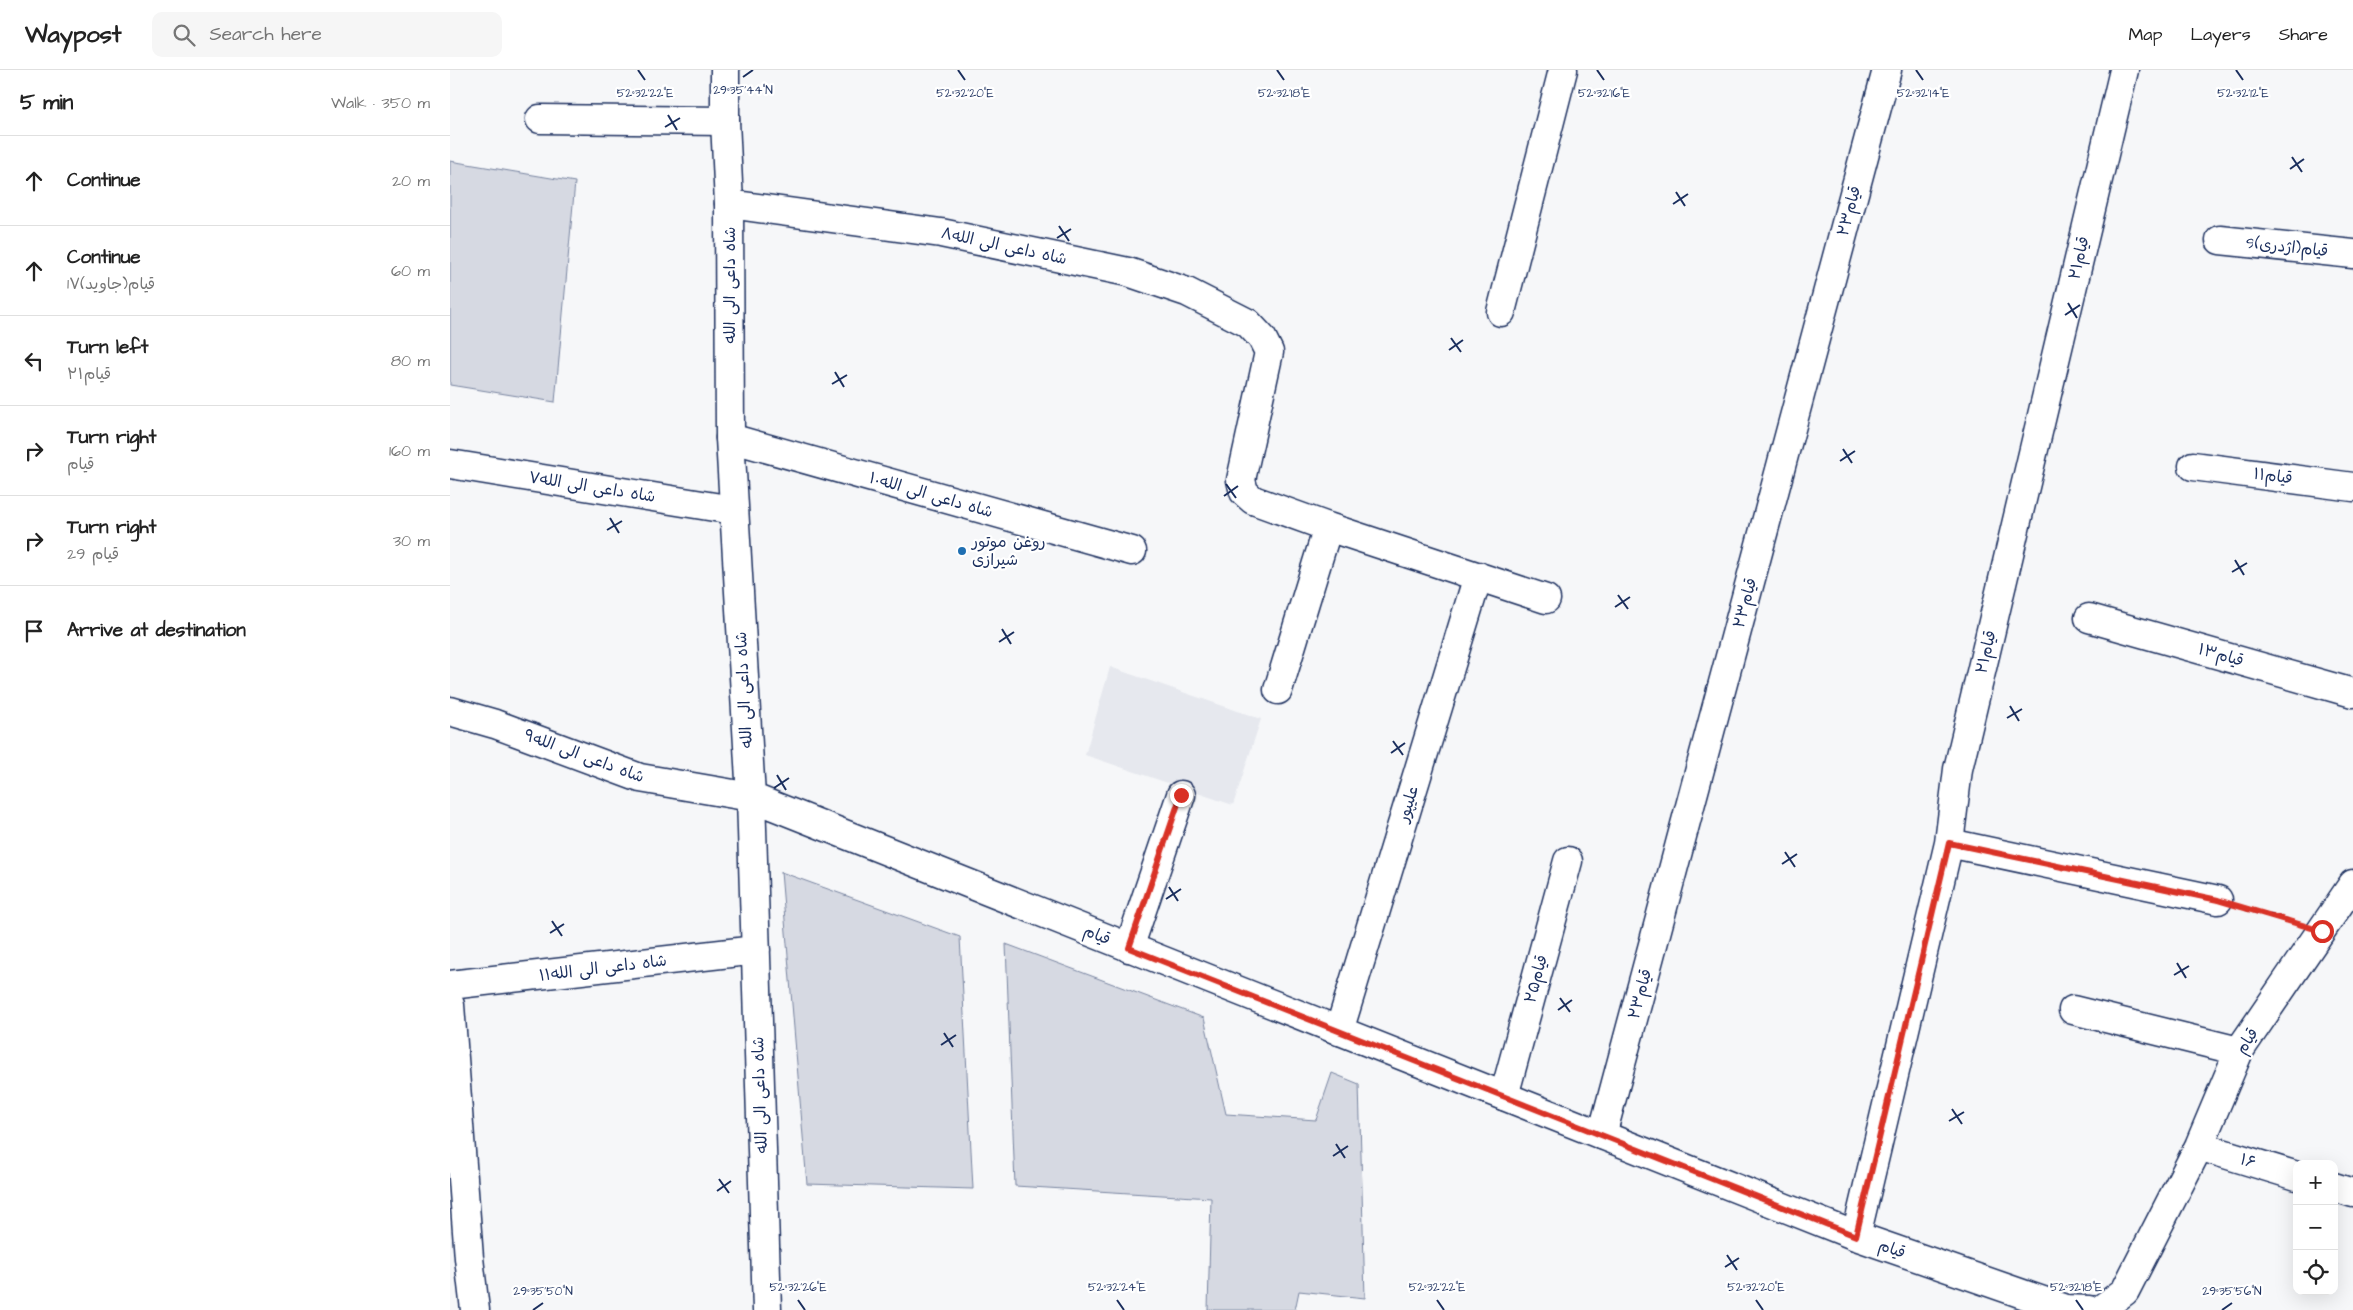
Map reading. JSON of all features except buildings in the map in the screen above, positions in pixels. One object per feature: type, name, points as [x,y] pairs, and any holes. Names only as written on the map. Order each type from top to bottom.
[{"type":"street","name":"شاه داعی الی الله","points":[[725,70],[725,121],[729,204],[730,438],[751,797],[767,1310]]},
{"type":"street","points":[[1501,312],[1563,70]]},
{"type":"street","name":"قیام۲۳","points":[[1602,1135],[1887,70]]},
{"type":"street","name":"قیام۲۱","points":[[1856,1236],[1949,843],[1958,769],[2124,70]]},
{"type":"street","points":[[540,119],[725,121]]},
{"type":"street","name":"شاه داعی الی الله۸","points":[[729,204],[940,233],[1128,272],[1187,292],[1248,323],[1262,338],[1269,352],[1241,480],[1244,492],[1253,500],[1328,527]]},
{"type":"street","name":"قیام(اژدری)9","points":[[2220,240],[2353,254]]},
{"type":"street","name":"شاه داعی الی الله۱۰","points":[[730,438],[1132,551]]},
{"type":"street","name":"شاه داعی الی الله۷","points":[[450,464],[733,510]]},
{"type":"street","name":"قیام۱۱","points":[[2193,466],[2353,487]]},
{"type":"street","points":[[1278,690],[1328,527],[1546,598]]},
{"type":"street","name":"علیپور","points":[[1339,1030],[1478,576]]},
{"type":"street","name":"قیام۱۳","points":[[2090,618],[2353,693]]},
{"type":"street","name":"شاه داعی الی الله۹","points":[[450,711],[495,724],[640,778],[751,797]]},
{"type":"street","points":[[1129,948],[1181,795]]},
{"type":"street","name":"قیام","points":[[751,797],[1856,1236],[2066,1309],[2089,1310]]},
{"type":"street","points":[[1949,843],[2218,900]]},
{"type":"street","name":"قیام۲۵","points":[[1504,1096],[1568,861]]},
{"type":"street","name":"قیام","points":[[2100,1310],[2125,1291],[2199,1146],[2239,1051],[2353,884]]},
{"type":"street","name":"شاه داعی الی الله۱۱","points":[[450,985],[756,950]]},
{"type":"street","points":[[450,1005],[459,1258],[476,1310]]},
{"type":"street","points":[[2073,1010],[2239,1051]]},
{"type":"street","name":"۱۶","points":[[2199,1146],[2293,1175]]},
{"type":"street","points":[[2338,1188],[2353,1193]]},
{"type":"path","points":[[2218,900],[2322,931]]},
{"type":"shaded area","points":[[450,161],[575,182],[555,402],[450,385]]},
{"type":"shaded area","points":[[1110,667],[1261,719],[1233,805],[1085,755]]},
{"type":"shaded area","points":[[781,872],[960,937],[973,1189],[807,1184]]},
{"type":"shaded area","points":[[1006,944],[1204,1018],[1226,1114],[1316,1120],[1332,1073],[1359,1084],[1365,1298],[1299,1291],[1295,1310],[1208,1310],[1211,1198],[1015,1186]]},
{"type":"place","name":"روغن موتور شیرازی","points":[[962,551]]},
{"type":"route","points":[[1181,795],[1129,948],[1856,1236],[1949,843],[2218,900],[2322,931]]}]
